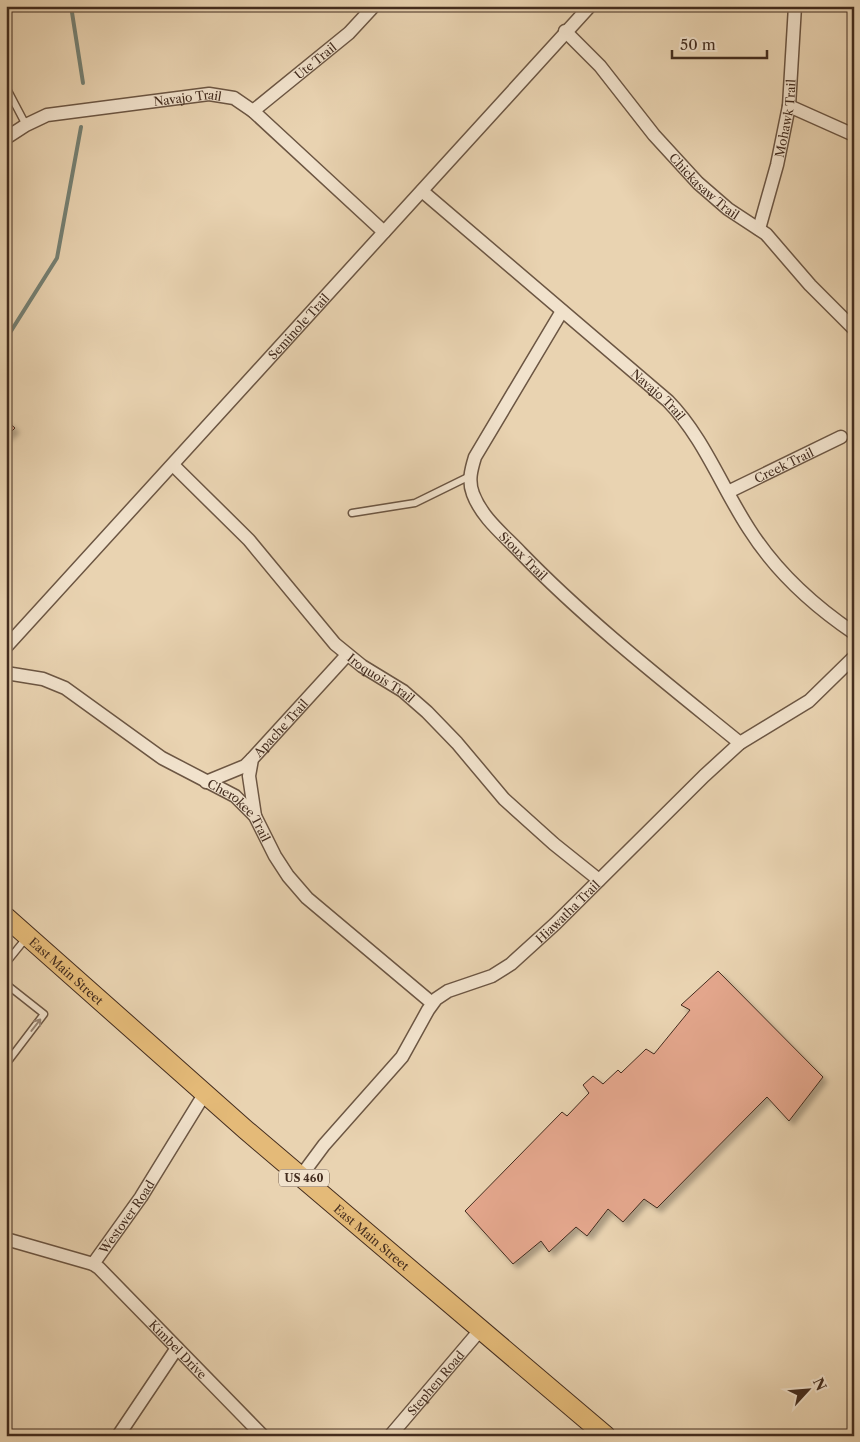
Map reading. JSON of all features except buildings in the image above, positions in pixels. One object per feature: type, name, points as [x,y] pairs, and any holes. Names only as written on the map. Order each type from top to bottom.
[{"type":"main road","name":"East Main Street","points":[[6,917],[205,1093],[606,1436]]},
{"type":"street","name":"Ute Trail","points":[[253,111],[349,33],[374,6]]},
{"type":"street","name":"Seminole Trail","points":[[6,647],[422,191],[565,31],[590,6]]},
{"type":"street","name":"Mohawk Trail","points":[[759,229],[777,165],[789,106],[795,6]]},
{"type":"street","name":"Chickasaw Trail","points":[[565,31],[600,66],[654,134],[698,183],[773,241],[823,299],[854,328]]},
{"type":"street","name":"Navajo Trail","points":[[6,138],[26,125],[48,115],[209,94],[234,98],[253,111],[384,232]]},
{"type":"street","points":[[789,106],[854,135]]},
{"type":"street","name":"Navajo Trail","points":[[422,191],[682,415],[694,431],[749,530],[778,567],[854,633]]},
{"type":"street","points":[[470,476],[475,457],[562,311]]},
{"type":"street","name":"Creek Trail","points":[[728,492],[841,437]]},
{"type":"street","name":"Iroquois Trail","points":[[173,465],[249,540],[320,628],[347,656],[402,691],[427,712],[456,742],[504,799],[554,844],[599,880]]},
{"type":"street","name":"Sioux Trail","points":[[470,476],[473,493],[488,519],[556,588],[654,674],[740,743]]},
{"type":"street","name":"Apache Trail","points":[[255,816],[250,776],[252,759],[347,656]]},
{"type":"street","name":"Hiawatha Trail","points":[[301,1176],[324,1145],[402,1057],[432,1003],[448,991],[492,976],[504,969],[555,924],[740,743],[809,701],[854,657]]},
{"type":"street","name":"Cherokee Trail","points":[[6,673],[44,679],[65,688],[94,707],[162,758],[235,796],[255,816],[283,869],[307,898],[432,1003]]},
{"type":"street","points":[[206,782],[245,766],[252,759]]},
{"type":"street","name":"Westover Road","points":[[6,1239],[93,1264],[146,1189],[205,1093]]},
{"type":"street","name":"Kimbel Drive","points":[[93,1264],[119,1287],[263,1436]]},
{"type":"street","name":"Stephen Road","points":[[390,1436],[481,1328]]},
{"type":"street","points":[[118,1436],[177,1348]]},
{"type":"lane","points":[[7,90],[26,125]]},
{"type":"lane","points":[[352,513],[415,503],[470,476]]},
{"type":"lane","points":[[6,963],[28,936]]},
{"type":"lane","points":[[6,984],[44,1014],[6,1064]]},
{"type":"waterway","points":[[71,6],[83,83]]},
{"type":"waterway","points":[[6,339],[57,258],[81,127]]}]
